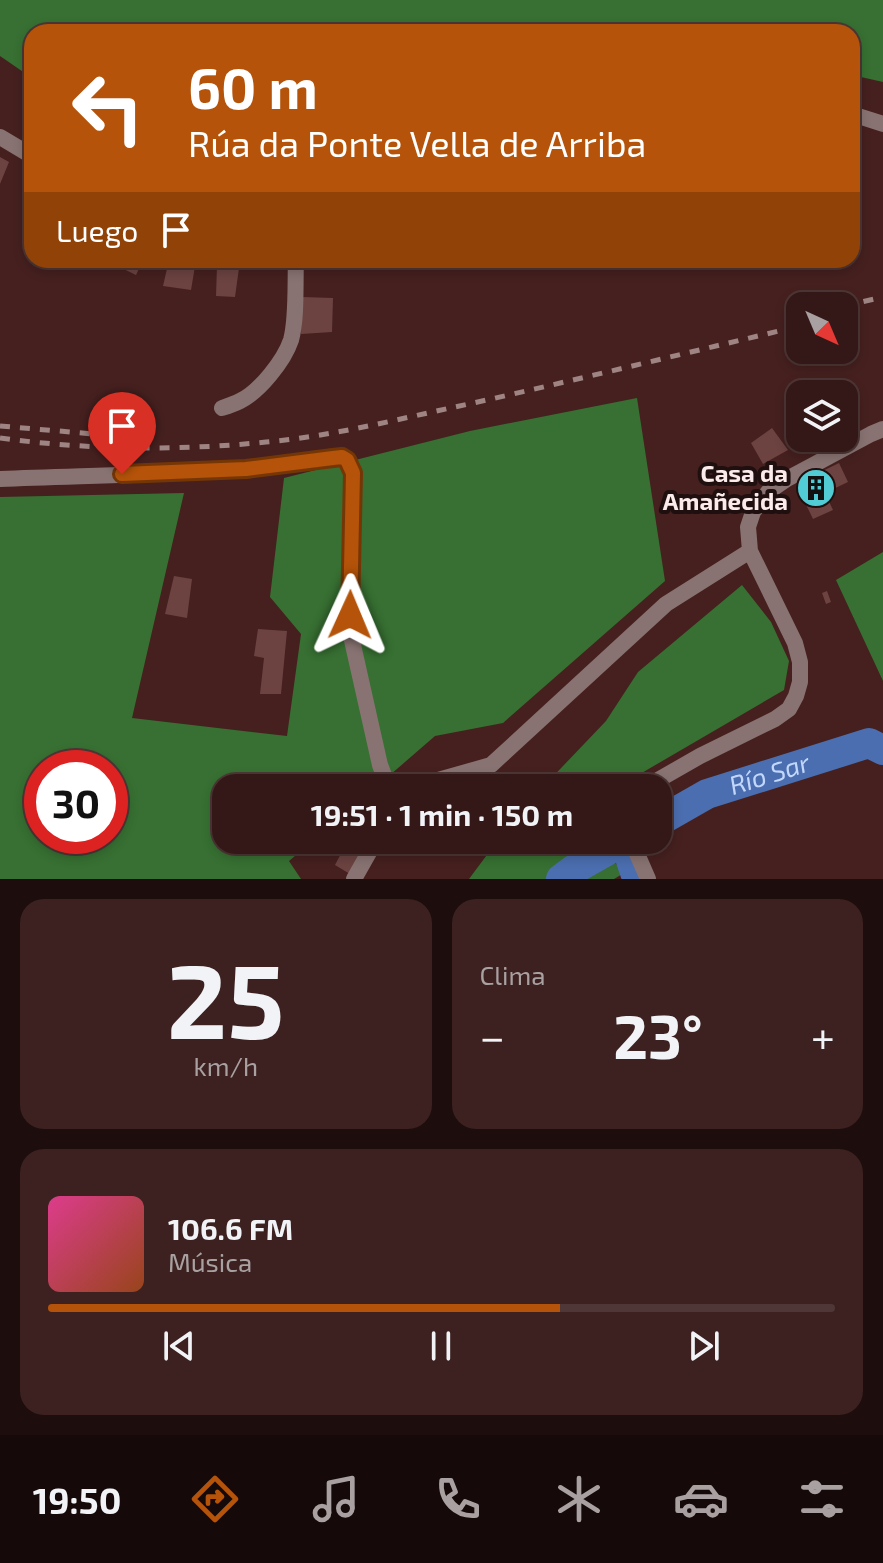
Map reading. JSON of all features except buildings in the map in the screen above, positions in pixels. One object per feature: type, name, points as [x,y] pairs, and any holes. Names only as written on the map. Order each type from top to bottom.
[{"type":"street","points":[[860,117],[883,124]]},
{"type":"street","points":[[0,137],[24,151]]},
{"type":"street","points":[[222,408],[241,401],[253,392],[286,352],[293,327],[296,268]]},
{"type":"street","points":[[668,774],[789,709],[800,682],[800,662],[795,643],[750,551],[748,527],[753,512],[768,492],[801,471],[883,429]]},
{"type":"street","points":[[0,479],[234,469],[342,457],[347,460],[353,473],[351,636],[384,774]]},
{"type":"street","points":[[459,774],[491,765],[666,604],[750,551]]},
{"type":"street","points":[[354,879],[368,854]]},
{"type":"street","points":[[637,854],[648,879]]},
{"type":"green space","points":[[0,0],[883,0],[883,82],[860,77],[860,24],[24,24],[24,72],[0,56]]},
{"type":"green space","points":[[637,398],[665,581],[503,723],[435,736],[391,774],[212,774],[212,854],[297,854],[289,861],[301,879],[0,879],[0,497],[184,493],[132,718],[287,736],[301,634],[270,597],[284,478],[470,431]]},
{"type":"green space","points":[[883,552],[883,681],[836,580]]},
{"type":"green space","points":[[742,585],[771,622],[789,661],[784,690],[640,774],[555,774],[606,721],[638,672]]},
{"type":"green space","points":[[488,854],[607,854],[624,873],[614,879],[469,879]]},
{"type":"waterway","name":"Río Sar","points":[[672,814],[707,794],[869,743],[883,750]]},
{"type":"waterway","name":"Río Sar","points":[[561,879],[601,854]]},
{"type":"waterway","points":[[622,854],[631,879]]},
{"type":"railway","points":[[858,303],[883,297]]},
{"type":"railway","points":[[0,438],[133,448],[233,445],[317,436],[469,404],[786,329]]},
{"type":"railway","points":[[0,426],[117,436]]},
{"type":"place","name":"Casa da Amañecida","points":[[816,488]]},
{"type":"route","points":[[122,474],[246,469],[342,457],[347,460],[353,473],[350,615]]}]
